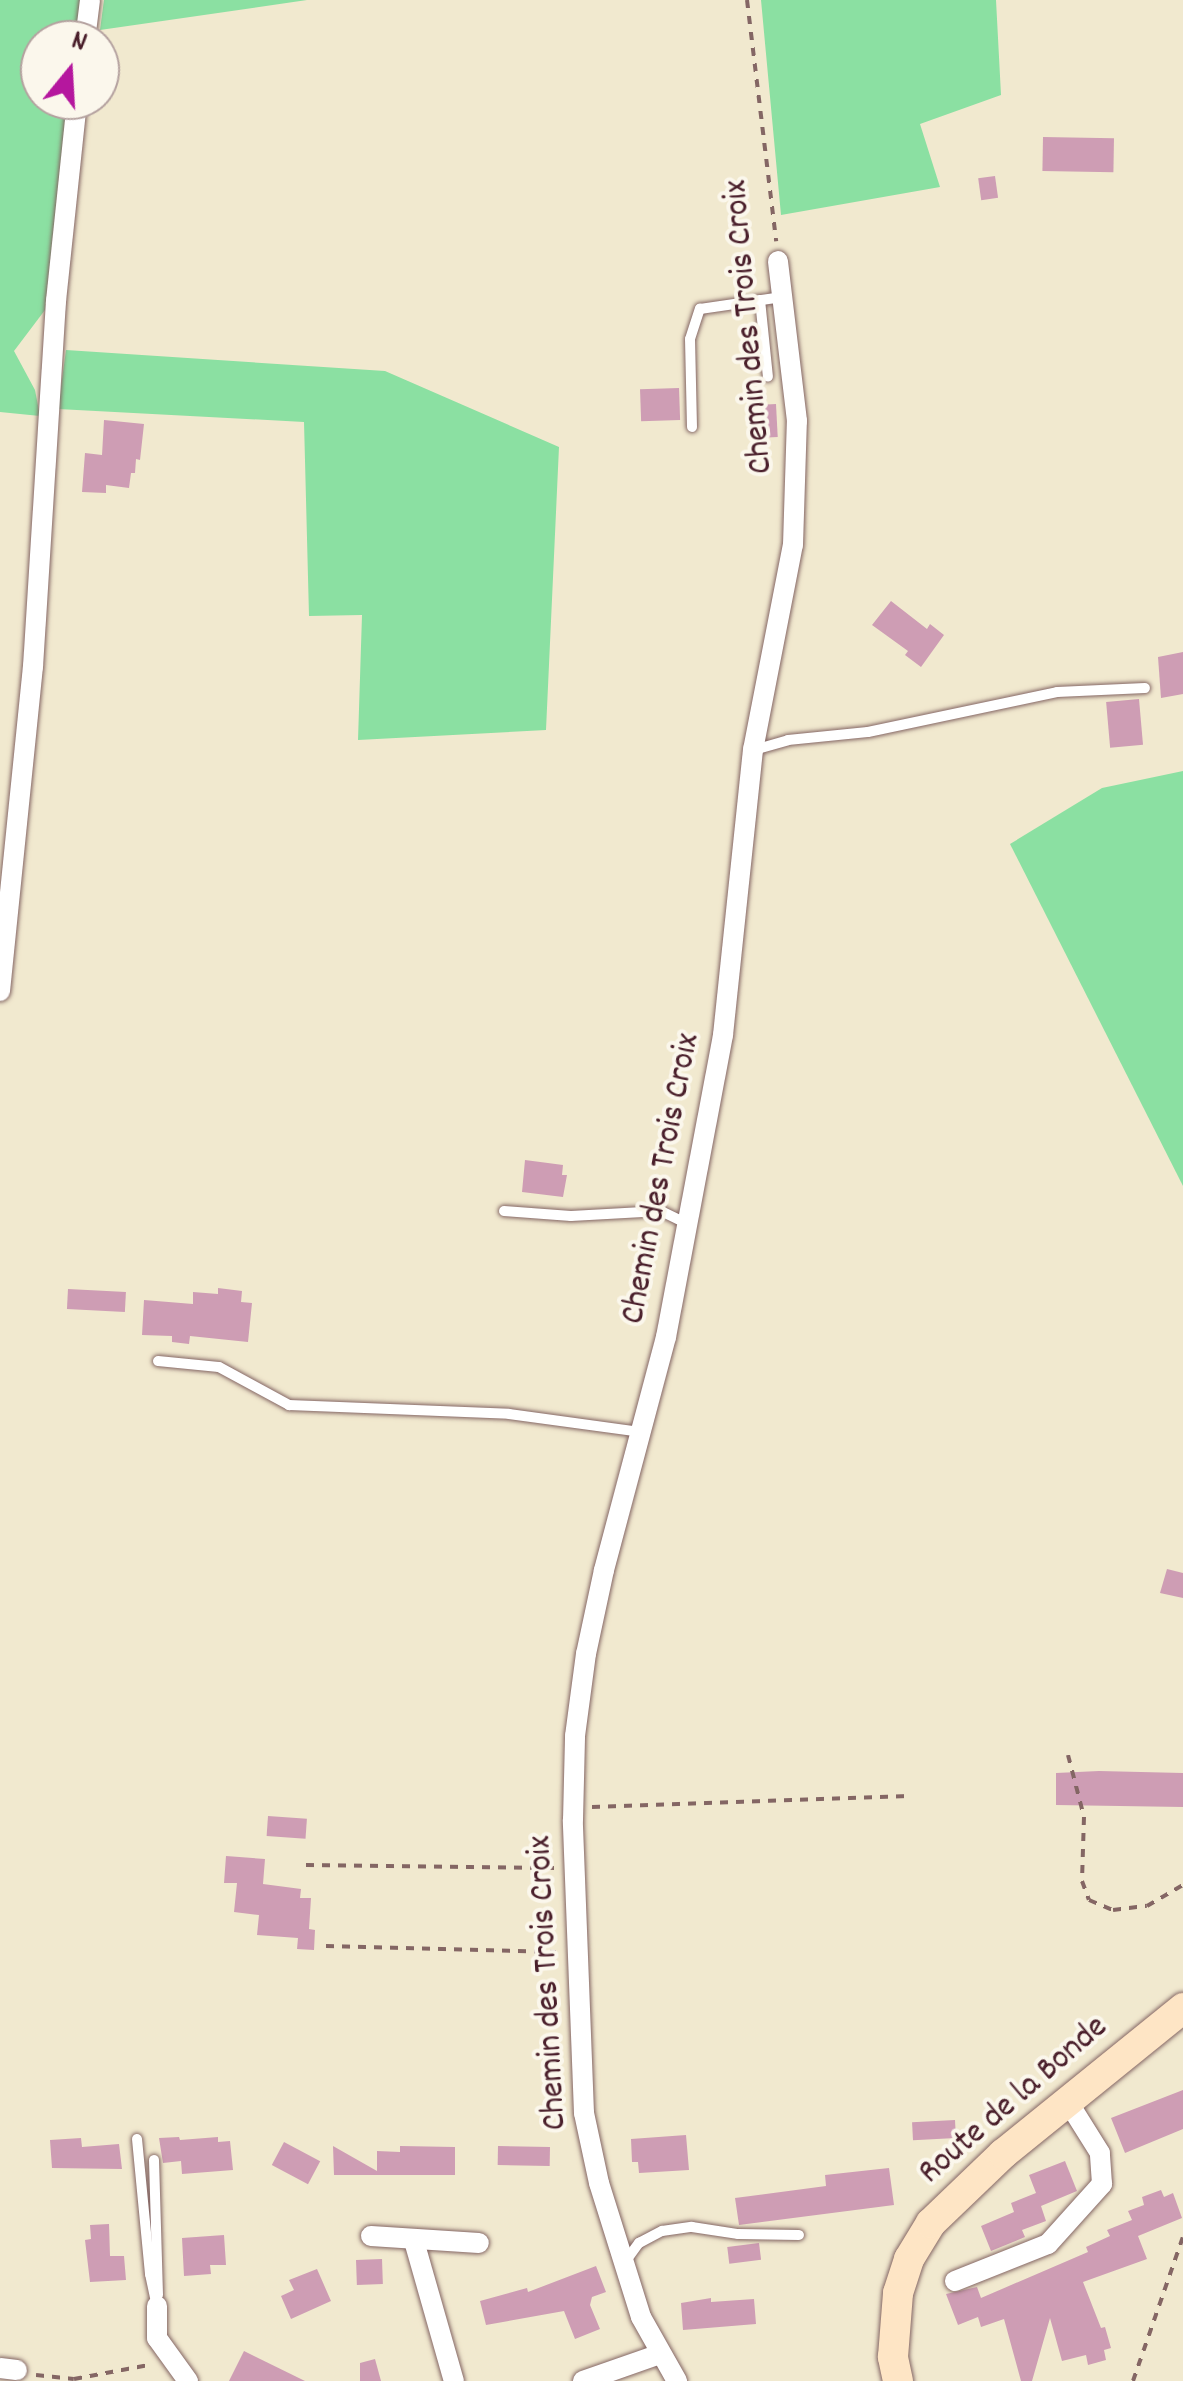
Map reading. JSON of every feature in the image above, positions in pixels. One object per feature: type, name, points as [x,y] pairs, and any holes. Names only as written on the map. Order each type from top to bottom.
[{"type":"main road","name":"Route de la Bonde","points":[[898,2381],[895,2318],[909,2259],[931,2223],[962,2190],[1183,2008]]},
{"type":"street","points":[[0,991],[7,952],[33,667],[56,301],[75,120]]},
{"type":"street","name":"Chemin des Trois Croix","points":[[676,2381],[641,2317],[598,2183],[584,2113],[574,1869],[574,1736],[586,1654],[666,1337],[723,1034],[753,750],[782,620],[797,497],[797,421],[778,261]]},
{"type":"street","points":[[956,2280],[1048,2244],[1102,2184],[1100,2153],[1068,2102]]},
{"type":"street","points":[[371,2236],[479,2243]]},
{"type":"street","points":[[414,2241],[454,2381]]},
{"type":"street","points":[[157,2306],[156,2338],[188,2381]]},
{"type":"street","points":[[583,2381],[660,2354]]},
{"type":"lane","points":[[692,427],[690,339],[700,309],[782,297]]},
{"type":"lane","points":[[760,300],[768,377]]},
{"type":"lane","points":[[753,750],[788,740],[868,732],[1056,692],[1145,688]]},
{"type":"lane","points":[[504,1212],[571,1216],[661,1211],[687,1224]]},
{"type":"lane","points":[[158,1362],[219,1367],[289,1404],[509,1414],[641,1432]]},
{"type":"lane","points":[[137,2138],[150,2274],[157,2306]]},
{"type":"lane","points":[[154,2160],[157,2306]]},
{"type":"lane","points":[[624,2263],[639,2243],[662,2231],[692,2227],[738,2234],[799,2235]]},
{"type":"path","name":"Chemin des Trois Croix","points":[[747,0],[778,261]]},
{"type":"path","points":[[1068,1755],[1084,1817],[1082,1881],[1089,1900],[1113,1910],[1147,1906],[1183,1885]]},
{"type":"path","points":[[573,1811],[604,1804],[909,1796]]},
{"type":"path","points":[[306,1865],[574,1869]]},
{"type":"path","points":[[326,1946],[578,1953]]},
{"type":"path","points":[[1133,2381],[1183,2237]]},
{"type":"path","points":[[8,2369],[74,2379],[174,2360]]},
{"type":"green space","points":[[0,0],[80,0],[78,20],[20,20],[20,120],[67,120],[45,310],[14,351],[35,390],[40,416],[0,412]]},
{"type":"green space","points":[[104,0],[307,0],[120,27],[120,20],[101,20]]},
{"type":"green space","points":[[761,0],[996,0],[1001,95],[920,124],[940,187],[781,215]]},
{"type":"green space","points":[[66,350],[385,371],[559,447],[546,730],[358,740],[362,615],[309,616],[304,422],[58,409]]},
{"type":"green space","points":[[1183,771],[1183,1186],[1010,844],[1102,788]]},
{"type":"building","points":[[1043,137],[1114,138],[1113,172],[1042,171]]},
{"type":"building","points":[[995,176],[998,198],[981,200],[978,178]]},
{"type":"building","points":[[679,388],[680,420],[641,421],[640,389]]},
{"type":"building","points":[[776,404],[778,437],[755,438],[753,405]]},
{"type":"building","points":[[104,420],[144,424],[140,460],[136,459],[129,488],[106,485],[106,493],[82,492],[85,453],[102,455]]},
{"type":"building","points":[[891,601],[927,629],[930,624],[944,635],[921,667],[905,655],[908,651],[872,625]]},
{"type":"building","points":[[1183,652],[1183,694],[1161,698],[1158,657]]},
{"type":"building","points":[[1139,699],[1143,745],[1110,748],[1106,702]]},
{"type":"building","points":[[525,1160],[563,1165],[562,1175],[567,1175],[563,1197],[522,1192]]},
{"type":"building","points":[[218,1288],[242,1291],[241,1302],[252,1303],[248,1342],[190,1336],[189,1344],[172,1342],[172,1336],[142,1335],[144,1300],[193,1304],[193,1292],[218,1294]]},
{"type":"building","points":[[68,1289],[126,1292],[125,1312],[67,1309]]},
{"type":"building","points":[[1167,1569],[1183,1573],[1183,1598],[1160,1593]]},
{"type":"building","points":[[1056,1773],[1183,1773],[1183,1807],[1056,1805]]},
{"type":"building","points":[[268,1816],[307,1819],[306,1839],[267,1836]]},
{"type":"building","points":[[226,1856],[265,1859],[263,1884],[301,1889],[300,1898],[311,1898],[309,1929],[315,1930],[314,1950],[297,1949],[298,1938],[257,1935],[259,1915],[234,1912],[237,1883],[224,1883]]},
{"type":"building","points":[[1183,2090],[1183,2129],[1125,2153],[1111,2118]]},
{"type":"building","points":[[955,2120],[956,2138],[913,2140],[912,2122]]},
{"type":"building","points":[[686,2135],[689,2170],[639,2173],[638,2162],[632,2162],[631,2139]]},
{"type":"building","points":[[218,2137],[218,2142],[230,2141],[233,2170],[182,2174],[181,2161],[163,2163],[159,2138]]},
{"type":"building","points":[[81,2138],[82,2147],[119,2144],[122,2169],[52,2168],[50,2140]]},
{"type":"building","points":[[284,2142],[320,2161],[308,2184],[272,2165]]},
{"type":"building","points":[[333,2146],[377,2171],[377,2151],[400,2152],[400,2146],[455,2147],[455,2175],[334,2175]]},
{"type":"building","points":[[498,2146],[550,2147],[550,2166],[498,2165]]},
{"type":"building","points":[[1065,2161],[1077,2191],[1041,2206],[1046,2221],[1022,2230],[1025,2237],[991,2251],[981,2226],[1014,2212],[1011,2203],[1036,2193],[1029,2175]]},
{"type":"building","points":[[889,2168],[894,2205],[739,2225],[735,2198],[826,2186],[825,2175]]},
{"type":"building","points":[[1161,2190],[1164,2197],[1173,2193],[1182,2218],[1138,2236],[1147,2259],[1083,2282],[1101,2328],[1105,2327],[1111,2348],[1104,2350],[1106,2360],[1088,2365],[1086,2355],[1062,2361],[1050,2318],[1032,2381],[1021,2381],[1004,2319],[981,2327],[978,2317],[958,2325],[946,2294],[977,2287],[981,2298],[1088,2252],[1086,2247],[1110,2236],[1107,2230],[1132,2220],[1128,2211],[1144,2205],[1142,2197]]},
{"type":"building","points":[[109,2224],[110,2256],[124,2256],[126,2280],[90,2282],[85,2240],[91,2239],[90,2225]]},
{"type":"building","points":[[224,2235],[226,2265],[210,2265],[211,2274],[184,2276],[182,2238]]},
{"type":"building","points":[[759,2243],[761,2260],[729,2264],[727,2247]]},
{"type":"building","points":[[382,2259],[383,2284],[357,2285],[356,2260]]},
{"type":"building","points":[[596,2266],[606,2292],[592,2297],[590,2305],[600,2329],[575,2339],[564,2311],[486,2325],[480,2301],[527,2288],[528,2292]]},
{"type":"building","points":[[317,2269],[331,2301],[291,2319],[281,2296],[294,2290],[289,2280]]},
{"type":"building","points":[[711,2298],[711,2302],[754,2299],[756,2324],[683,2330],[681,2303]]},
{"type":"building","points":[[244,2351],[305,2381],[229,2381]]},
{"type":"building","points":[[375,2359],[381,2381],[360,2381],[360,2363]]}]
